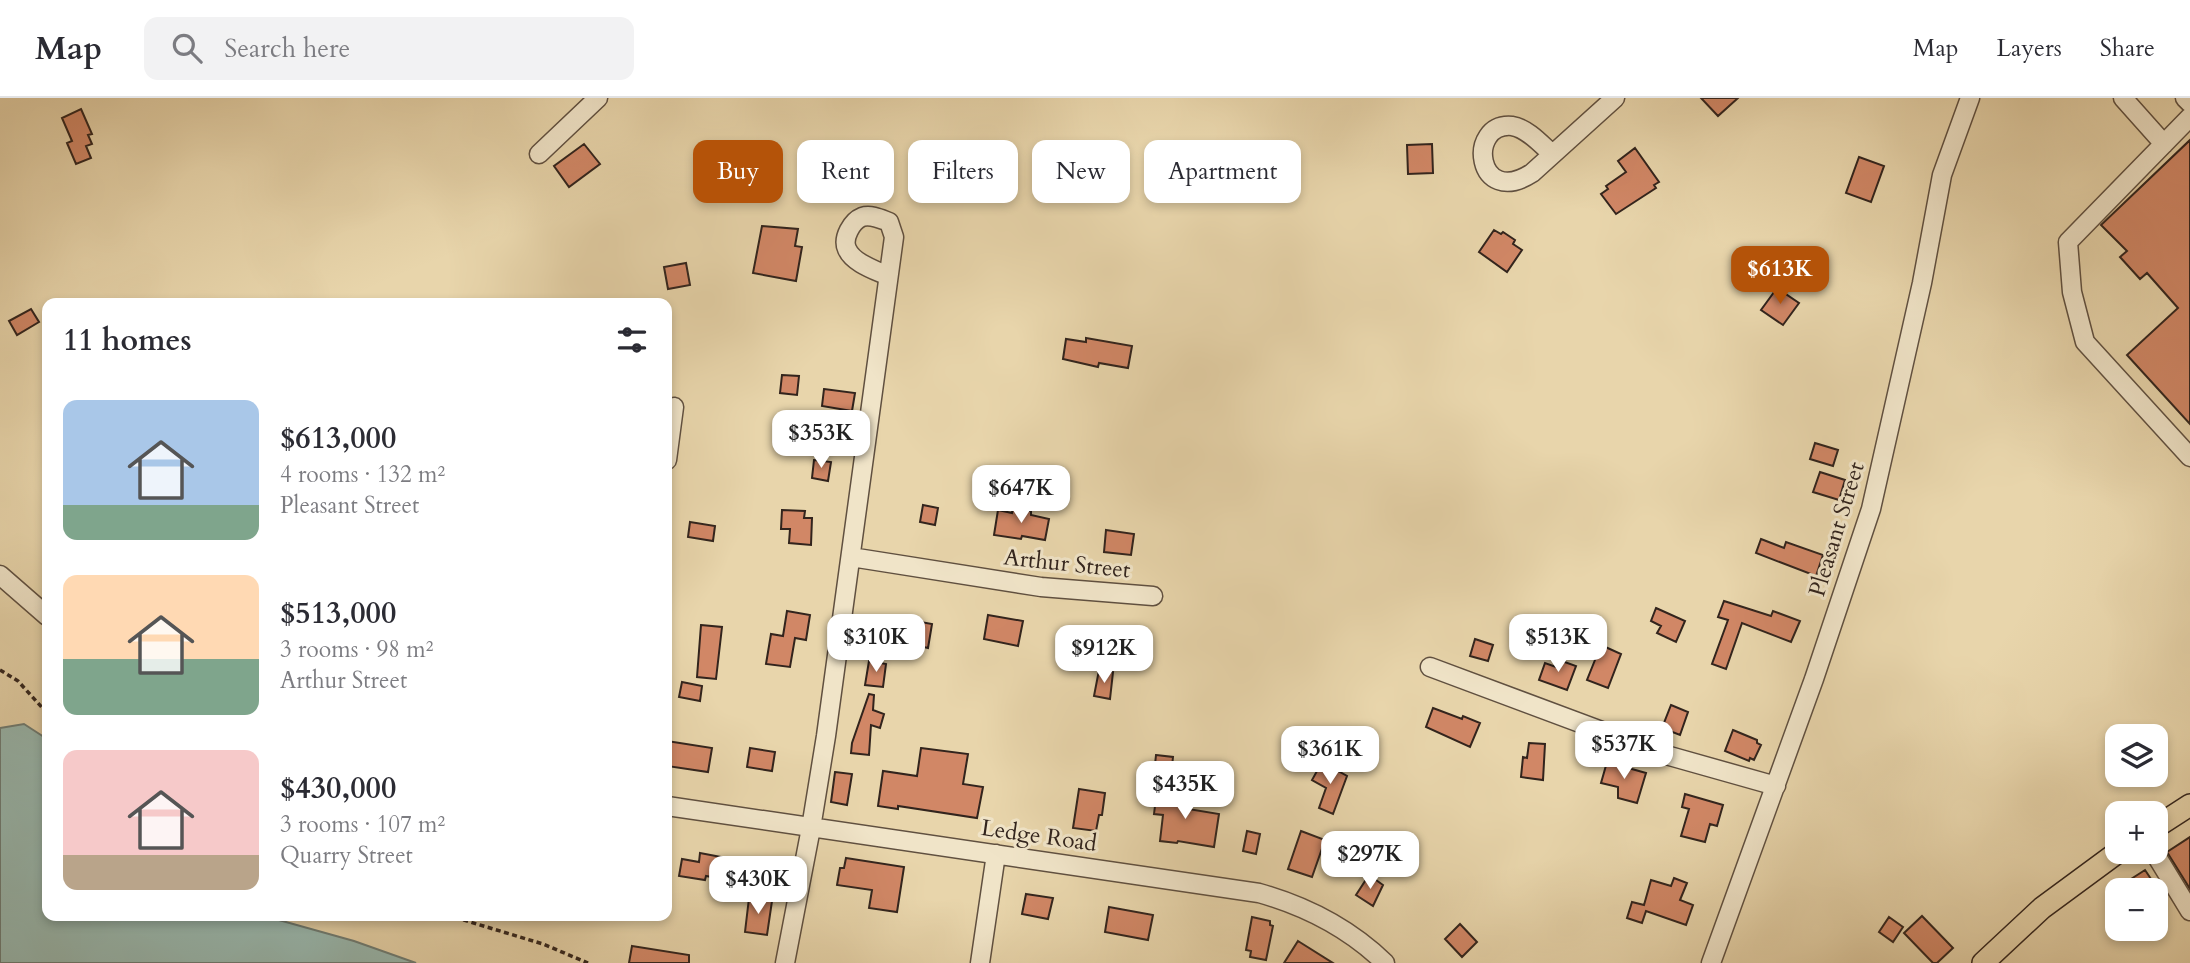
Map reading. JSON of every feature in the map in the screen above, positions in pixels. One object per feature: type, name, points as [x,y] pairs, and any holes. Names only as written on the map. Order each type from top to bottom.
[{"type":"main road","points":[[2168,820],[2190,806]]},
{"type":"main road","points":[[1983,963],[2042,908],[2105,862]]},
{"type":"street","points":[[539,153],[598,98]]},
{"type":"street","points":[[1552,154],[1615,98]]},
{"type":"street","name":"Pleasant Street","points":[[1711,963],[1776,786],[1871,509],[1922,283],[1942,175],[1970,98]]},
{"type":"street","points":[[2123,98],[2164,144]]},
{"type":"street","points":[[2185,98],[2190,103]]},
{"type":"street","points":[[2190,117],[2068,242],[2072,292],[2085,341],[2190,457]]},
{"type":"street","points":[[785,963],[811,828],[851,557],[888,276]]},
{"type":"street","points":[[672,422],[674,407]]},
{"type":"street","name":"Arthur Street","points":[[851,557],[1041,587],[1153,596]]},
{"type":"street","points":[[0,575],[42,611]]},
{"type":"street","points":[[1430,667],[1666,755],[1776,786]]},
{"type":"street","name":"Ledge Road","points":[[672,807],[1259,893],[1305,909],[1343,930],[1385,963]]},
{"type":"street","points":[[980,963],[996,854]]},
{"type":"street","points":[[2161,864],[2190,911]]},
{"type":"path","points":[[0,670],[18,681],[42,707]]},
{"type":"path","points":[[467,921],[543,944],[588,963]]},
{"type":"water","points":[[24,724],[42,736],[42,921],[282,921],[354,941],[416,963],[0,963],[0,728]]},
{"type":"building","points":[[1701,98],[1738,98],[1718,116]]},
{"type":"building","points":[[81,109],[92,134],[88,135],[92,144],[86,146],[91,158],[76,164],[67,143],[72,141],[62,118]]},
{"type":"building","points":[[2190,140],[2190,424],[2127,355],[2178,308],[2147,273],[2140,279],[2120,257],[2127,251],[2101,225]]},
{"type":"building","points":[[584,144],[600,164],[569,187],[554,166]]},
{"type":"building","points":[[1432,144],[1433,173],[1408,174],[1407,145]]},
{"type":"building","points":[[1635,148],[1659,182],[1654,185],[1656,188],[1616,214],[1601,194],[1608,189],[1606,186],[1626,172],[1618,161]]},
{"type":"building","points":[[1859,157],[1884,166],[1871,202],[1846,193]]},
{"type":"building","points":[[762,226],[798,229],[795,246],[802,247],[796,281],[753,273]]},
{"type":"building","points":[[1494,230],[1515,240],[1513,244],[1522,250],[1507,272],[1479,252]]},
{"type":"building","points":[[1777,254],[1794,266],[1785,277],[1769,265]]},
{"type":"building","points":[[686,263],[690,285],[668,289],[664,267]]},
{"type":"building","points":[[1777,288],[1799,303],[1783,325],[1761,310]]},
{"type":"building","points":[[31,309],[39,322],[17,335],[9,321]]},
{"type":"building","points":[[1086,338],[1132,346],[1128,368],[1099,363],[1098,367],[1063,359],[1066,339],[1086,342]]},
{"type":"building","points":[[782,375],[799,376],[797,395],[780,393]]},
{"type":"building","points":[[824,389],[855,393],[852,411],[822,406]]},
{"type":"building","points":[[1815,443],[1838,450],[1833,466],[1810,459]]},
{"type":"building","points":[[814,460],[831,462],[828,481],[812,478]]},
{"type":"building","points":[[1820,472],[1845,480],[1839,500],[1813,492]]},
{"type":"building","points":[[923,505],[938,508],[935,525],[920,522]]},
{"type":"building","points":[[1013,508],[1031,511],[1031,515],[1049,519],[1045,540],[994,535],[998,510],[1012,513]]},
{"type":"building","points":[[782,510],[805,511],[804,518],[812,518],[811,545],[789,543],[790,529],[781,529]]},
{"type":"building","points":[[690,522],[715,526],[713,541],[688,537]]},
{"type":"building","points":[[1106,530],[1134,534],[1131,555],[1104,552]]},
{"type":"building","points":[[1761,539],[1784,548],[1786,542],[1823,555],[1816,576],[1756,553]]},
{"type":"building","points":[[1724,601],[1771,616],[1773,611],[1800,621],[1791,642],[1742,623],[1726,669],[1712,664],[1728,620],[1718,617]]},
{"type":"building","points":[[1656,608],[1685,621],[1676,642],[1657,633],[1661,626],[1651,621]]},
{"type":"building","points":[[787,611],[810,615],[806,640],[795,638],[790,667],[766,664],[771,634],[783,636]]},
{"type":"building","points":[[988,615],[1023,621],[1018,646],[984,639]]},
{"type":"building","points":[[915,621],[932,624],[928,648],[911,644]]},
{"type":"building","points":[[701,625],[722,627],[716,679],[697,677]]},
{"type":"building","points":[[1475,639],[1493,645],[1488,661],[1470,656]]},
{"type":"building","points":[[1601,645],[1621,654],[1608,688],[1587,680]]},
{"type":"building","points":[[1559,660],[1576,666],[1567,690],[1539,680],[1545,663],[1556,667]]},
{"type":"building","points":[[869,661],[886,664],[883,687],[865,685]]},
{"type":"building","points":[[1099,670],[1113,672],[1110,699],[1094,696]]},
{"type":"building","points":[[682,682],[702,686],[700,701],[679,697]]},
{"type":"building","points":[[869,694],[874,695],[873,710],[884,714],[880,728],[871,725],[869,755],[851,753],[852,743]]},
{"type":"building","points":[[1671,705],[1688,712],[1680,735],[1662,728]]},
{"type":"building","points":[[1433,708],[1480,723],[1470,747],[1426,727]]},
{"type":"building","points":[[1733,730],[1757,740],[1761,745],[1754,760],[1750,758],[1749,761],[1725,751]]},
{"type":"building","points":[[672,742],[712,748],[708,772],[672,767]]},
{"type":"building","points":[[1529,743],[1545,744],[1543,780],[1521,777],[1523,757],[1527,758]]},
{"type":"building","points":[[750,748],[775,752],[772,771],[747,767]]},
{"type":"building","points":[[921,748],[968,754],[963,784],[983,787],[977,818],[898,806],[898,809],[878,806],[883,771],[917,776]]},
{"type":"building","points":[[1156,755],[1173,757],[1171,776],[1154,774]]},
{"type":"building","points":[[1322,762],[1347,776],[1333,814],[1319,808],[1326,788],[1312,780]]},
{"type":"building","points":[[1607,762],[1646,773],[1637,803],[1618,798],[1618,787],[1601,783]]},
{"type":"building","points":[[835,772],[852,774],[847,805],[831,802]]},
{"type":"building","points":[[1079,789],[1105,793],[1102,815],[1099,815],[1096,831],[1073,828]]},
{"type":"building","points":[[1157,790],[1183,793],[1182,808],[1219,814],[1214,847],[1160,841],[1163,815],[1154,814]]},
{"type":"building","points":[[1685,794],[1723,805],[1717,826],[1710,824],[1705,842],[1681,836],[1689,809],[1682,807]]},
{"type":"building","points":[[1247,831],[1260,834],[1256,854],[1243,851]]},
{"type":"building","points":[[1301,831],[1325,840],[1312,877],[1288,869]]},
{"type":"building","points":[[2190,837],[2190,889],[2168,854]]},
{"type":"building","points":[[1397,838],[1405,851],[1393,859],[1385,845]]},
{"type":"building","points":[[700,853],[737,860],[733,881],[706,876],[705,880],[679,876],[682,859],[699,862]]},
{"type":"building","points":[[846,858],[904,867],[897,912],[869,908],[872,890],[837,885],[840,868],[844,868]]},
{"type":"building","points":[[2145,870],[2150,878],[2133,878]]},
{"type":"building","points":[[1369,875],[1383,885],[1373,906],[1356,895]]},
{"type":"building","points":[[1674,878],[1687,883],[1680,900],[1693,905],[1686,925],[1646,911],[1642,923],[1627,918],[1632,902],[1644,905],[1651,880],[1671,886]]},
{"type":"building","points":[[1026,894],[1053,898],[1048,919],[1022,914]]},
{"type":"building","points":[[749,898],[772,901],[767,935],[745,932]]},
{"type":"building","points":[[1109,907],[1153,915],[1148,940],[1105,932]]},
{"type":"building","points":[[1922,916],[1953,948],[1937,963],[1933,963],[1904,933]]},
{"type":"building","points":[[1252,917],[1270,921],[1273,926],[1266,960],[1250,957],[1251,951],[1246,950]]},
{"type":"building","points":[[1889,917],[1903,927],[1893,942],[1879,932]]},
{"type":"building","points":[[1460,924],[1477,942],[1462,957],[1445,939]]},
{"type":"building","points":[[1298,941],[1333,963],[1284,963]]},
{"type":"building","points":[[632,946],[689,955],[689,963],[629,963]]}]
